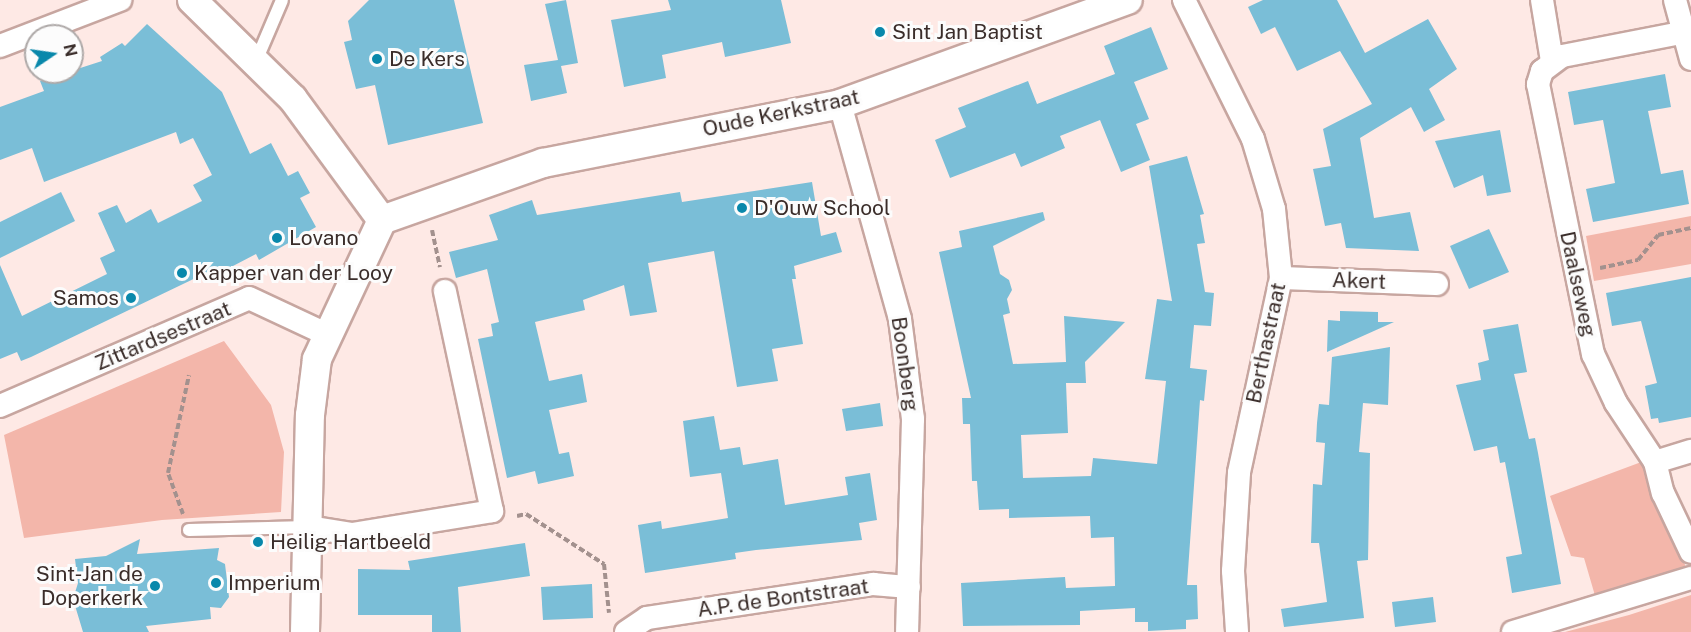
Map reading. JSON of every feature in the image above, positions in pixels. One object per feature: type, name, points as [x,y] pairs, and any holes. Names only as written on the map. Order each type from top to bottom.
[{"type":"street","points":[[0,46],[120,0]]},
{"type":"street","points":[[192,0],[292,99],[382,220],[326,334],[311,393],[305,632]]},
{"type":"street","name":"Oude Kerkstraat","points":[[382,220],[543,163],[840,104],[1128,0]]},
{"type":"street","name":"Berthastraat","points":[[1184,0],[1253,139],[1274,209],[1281,278],[1239,473],[1233,571],[1237,632]]},
{"type":"street","points":[[1542,0],[1552,61],[1688,31]]},
{"type":"street","points":[[1675,0],[1688,31],[1691,59]]},
{"type":"street","name":"Daalseweg","points":[[1552,61],[1538,84],[1593,354],[1616,404],[1655,462],[1663,493],[1691,552]]},
{"type":"street","name":"Boonberg","points":[[840,104],[900,319],[913,419],[906,632]]},
{"type":"street","name":"Akert","points":[[1281,278],[1437,284]]},
{"type":"street","points":[[309,527],[352,534],[492,511],[445,291]]},
{"type":"street","name":"Zittardsestraat","points":[[0,406],[249,298],[326,334]]},
{"type":"street","points":[[1655,462],[1691,451]]},
{"type":"street","points":[[1513,632],[1691,578]]},
{"type":"street","name":"A.P. de Bontstraat","points":[[627,630],[647,618],[873,584],[909,587]]},
{"type":"lane","points":[[256,63],[282,0]]},
{"type":"lane","points":[[189,530],[309,527]]},
{"type":"path","points":[[427,204],[445,291]]},
{"type":"path","points":[[1576,272],[1638,260],[1658,235],[1691,228]]},
{"type":"path","points":[[189,375],[168,473],[189,530]]},
{"type":"path","points":[[492,511],[502,519],[526,514],[604,564],[608,612],[627,630]]},
{"type":"shaded area","points":[[1691,216],[1691,264],[1594,281],[1586,236]]},
{"type":"shaded area","points":[[224,341],[271,405],[284,452],[281,512],[162,520],[24,538],[4,435]]},
{"type":"shaded area","points":[[1644,461],[1687,570],[1596,599],[1584,558],[1571,556],[1550,496]]},
{"type":"shaded area","points":[[1691,595],[1691,632],[1565,632],[1629,615]]},
{"type":"building","points":[[369,0],[454,0],[483,123],[388,145],[375,85],[356,89],[344,42],[352,40],[348,21]]},
{"type":"building","points":[[566,0],[578,63],[561,66],[567,93],[531,101],[524,65],[558,60],[545,4]]},
{"type":"building","points":[[668,0],[781,0],[791,43],[725,57],[722,42],[662,55],[666,78],[624,87],[611,20],[671,10]]},
{"type":"building","points":[[1263,0],[1337,0],[1365,53],[1428,19],[1457,69],[1429,89],[1445,120],[1424,132],[1411,107],[1360,138],[1374,218],[1410,212],[1419,251],[1346,248],[1341,223],[1325,226],[1313,169],[1331,166],[1323,129],[1372,104],[1340,51],[1297,71],[1275,27],[1261,34],[1248,7]]},
{"type":"building","points":[[147,24],[222,92],[250,154],[271,143],[288,176],[298,171],[310,193],[300,198],[316,227],[259,260],[256,254],[208,279],[206,273],[31,357],[21,361],[17,352],[0,359],[0,265],[22,316],[107,274],[100,258],[115,251],[98,213],[117,205],[126,223],[151,209],[158,223],[202,201],[193,185],[212,175],[193,138],[180,144],[176,132],[44,182],[32,148],[0,160],[0,107],[44,91],[41,84],[84,84],[84,67],[102,61],[100,57],[122,43],[125,46]]},
{"type":"building","points":[[1151,27],[1168,69],[1134,82],[1149,119],[1136,124],[1150,160],[1121,172],[1100,120],[1060,136],[1065,148],[1021,167],[1015,153],[950,178],[935,140],[966,127],[958,108],[1028,81],[1037,104],[1115,74],[1104,46]]},
{"type":"building","points":[[1665,74],[1671,107],[1648,111],[1661,174],[1683,170],[1689,204],[1593,222],[1586,189],[1615,183],[1603,120],[1574,125],[1568,92]]},
{"type":"building","points":[[1500,130],[1511,192],[1487,196],[1483,175],[1454,188],[1435,141]]},
{"type":"building","points":[[1187,156],[1204,214],[1200,215],[1205,243],[1197,244],[1205,292],[1214,293],[1211,326],[1194,325],[1190,368],[1207,370],[1204,401],[1200,400],[1187,585],[1197,585],[1198,619],[1186,620],[1186,629],[1148,631],[1148,622],[1135,622],[1135,608],[1080,611],[1080,625],[963,626],[961,583],[1065,577],[1066,588],[1115,586],[1114,537],[1091,538],[1090,516],[1009,518],[1009,509],[979,510],[977,481],[972,481],[970,424],[963,424],[962,398],[971,398],[939,252],[962,247],[959,231],[1043,212],[1045,220],[993,246],[1000,274],[1009,280],[1012,290],[1007,299],[1010,313],[1003,315],[1013,364],[1066,362],[1064,316],[1125,322],[1085,362],[1086,383],[1066,383],[1068,433],[1021,435],[1023,478],[1091,476],[1093,458],[1157,464],[1166,381],[1145,379],[1157,299],[1172,301],[1149,166]]},
{"type":"building","points":[[812,182],[821,236],[836,232],[842,252],[794,266],[796,279],[792,279],[803,344],[772,349],[778,381],[737,387],[714,251],[648,263],[657,312],[630,316],[624,285],[583,300],[585,310],[535,322],[549,381],[582,374],[587,402],[549,410],[559,454],[569,452],[574,476],[538,484],[535,471],[507,478],[478,339],[493,336],[491,324],[499,322],[487,269],[456,278],[449,252],[498,240],[489,215],[532,200],[537,215],[680,192],[682,202]]},
{"type":"building","points":[[61,192],[75,221],[0,258],[0,222]]},
{"type":"building","points":[[1489,229],[1509,272],[1469,289],[1450,246]]},
{"type":"building","points":[[1691,277],[1691,417],[1659,423],[1658,418],[1651,419],[1645,386],[1657,383],[1641,321],[1612,326],[1606,293]]},
{"type":"building","points":[[1340,311],[1378,312],[1378,322],[1394,322],[1327,352],[1328,320],[1340,321]]},
{"type":"building","points":[[1518,324],[1527,372],[1514,374],[1529,439],[1535,438],[1561,584],[1512,593],[1506,557],[1522,554],[1505,462],[1500,463],[1497,446],[1474,451],[1456,385],[1481,380],[1478,363],[1489,360],[1483,330]]},
{"type":"building","points":[[1390,347],[1388,405],[1363,403],[1359,452],[1370,453],[1368,560],[1357,561],[1364,618],[1284,627],[1281,609],[1327,602],[1319,543],[1311,543],[1313,484],[1322,485],[1325,443],[1316,442],[1319,404],[1329,405],[1332,357]]},
{"type":"building","points":[[880,403],[883,426],[846,431],[842,409]]},
{"type":"building","points":[[714,416],[720,450],[740,447],[743,465],[778,459],[785,505],[848,495],[845,477],[870,473],[877,520],[859,523],[862,540],[735,553],[736,559],[645,573],[638,525],[661,521],[662,529],[728,518],[721,473],[690,477],[683,421]]},
{"type":"building","name":"Sint-Jan de Doperkerk","points":[[140,539],[137,554],[219,548],[217,560],[225,564],[229,597],[221,608],[210,607],[211,619],[146,626],[149,632],[83,632],[73,599],[78,583],[75,559],[106,556]]},
{"type":"building","points":[[525,543],[530,576],[458,587],[461,632],[432,632],[432,615],[358,615],[358,569],[410,570],[408,561]]},
{"type":"building","points":[[592,584],[593,618],[543,620],[541,587]]},
{"type":"building","points":[[1433,597],[1436,622],[1395,627],[1392,602]]},
{"type":"place","name":"Sint Jan Baptist","points":[[880,32]]},
{"type":"place","name":"De Kers","points":[[377,59]]},
{"type":"place","name":"D'Ouw School","points":[[742,208]]},
{"type":"place","name":"Lovano","points":[[277,238]]},
{"type":"place","name":"Kapper van der Looy","points":[[182,273]]},
{"type":"place","name":"Samos","points":[[131,298]]},
{"type":"place","name":"Heilig Hartbeeld","points":[[258,542]]},
{"type":"place","name":"Imperium","points":[[216,583]]},
{"type":"place","name":"Sint-Jan de Doperkerk","points":[[155,586]]}]
